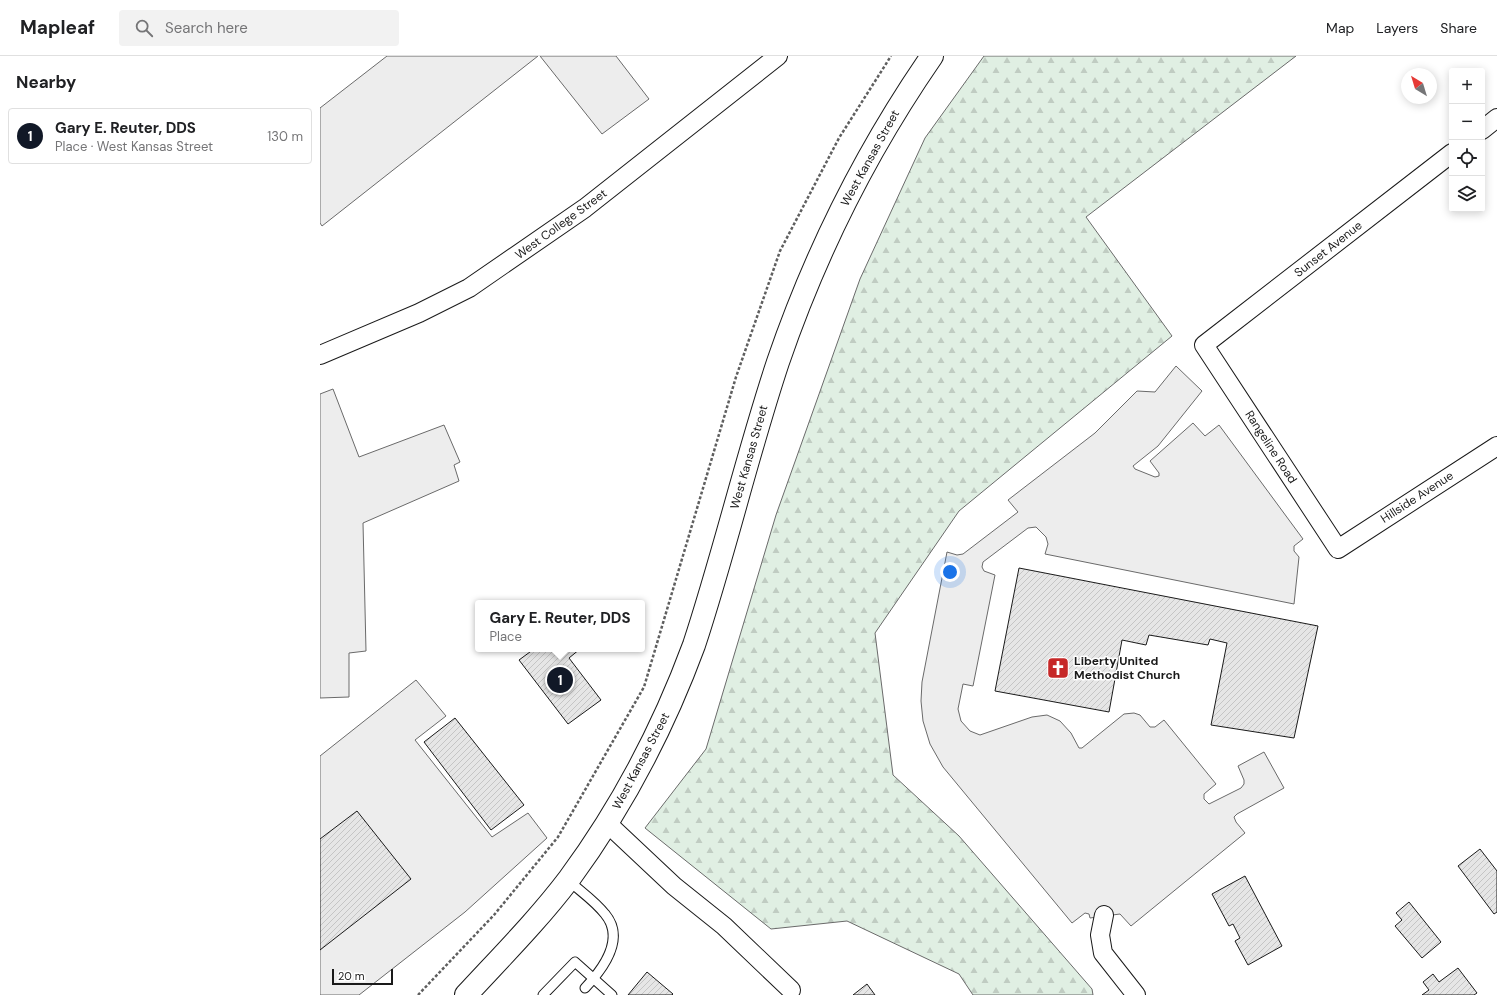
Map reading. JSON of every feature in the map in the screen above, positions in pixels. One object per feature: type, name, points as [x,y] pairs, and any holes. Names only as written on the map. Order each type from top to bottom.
[{"type":"main road","name":"West Kansas Street","points":[[466,995],[543,912],[568,880],[607,823],[650,750],[682,679],[706,611],[765,403],[794,319],[819,257],[859,175],[908,92],[932,56]]},
{"type":"street","name":"West College Street","points":[[320,355],[418,313],[469,288],[585,208],[778,56]]},
{"type":"street","points":[[1485,128],[1497,118]]},
{"type":"street","name":"Sunset Avenue","points":[[1204,345],[1449,155]]},
{"type":"street","name":"Rangeline Road","points":[[1204,345],[1338,549]]},
{"type":"street","name":"Hillside Avenue","points":[[1338,549],[1497,446]]},
{"type":"street","name":"West Kansas Street","points":[[607,823],[674,886],[724,926],[790,990]]},
{"type":"street","points":[[1104,915],[1100,935],[1103,953],[1136,995]]},
{"type":"lane","points":[[568,880],[606,915],[611,924],[613,934],[611,952],[594,979],[585,988]]},
{"type":"lane","points":[[543,995],[575,962],[612,995]]},
{"type":"path","points":[[418,995],[494,915],[558,837],[644,687],[736,377],[780,251],[839,138],[891,56]]},
{"type":"green space","points":[[984,56],[1296,56],[1086,217],[1172,336],[959,511],[875,633],[893,775],[959,836],[1092,989],[1093,995],[973,995],[959,974],[847,921],[771,929],[645,828],[706,749],[776,515],[860,279],[925,138]]},
{"type":"shaded area","points":[[387,56],[538,56],[322,226],[320,223],[320,108]]},
{"type":"shaded area","points":[[540,56],[616,56],[649,99],[602,134]]},
{"type":"shaded area","points":[[1176,366],[1202,391],[1158,446],[1133,466],[1135,469],[1155,477],[1159,476],[1159,473],[1150,461],[1193,423],[1205,436],[1219,425],[1303,539],[1294,546],[1294,551],[1299,557],[1294,604],[1045,554],[1048,544],[1046,537],[1036,527],[1028,528],[983,562],[982,567],[984,571],[995,575],[973,686],[963,684],[958,709],[961,721],[970,731],[980,735],[1032,717],[1047,715],[1060,721],[1071,733],[1079,748],[1082,748],[1124,714],[1134,713],[1140,715],[1150,727],[1155,727],[1164,720],[1216,784],[1204,794],[1204,799],[1209,804],[1241,788],[1244,784],[1244,780],[1238,766],[1264,752],[1284,788],[1237,814],[1234,817],[1236,822],[1245,833],[1131,926],[1120,914],[1090,918],[1089,914],[1085,913],[1072,923],[943,767],[930,744],[923,721],[921,701],[922,682],[947,552],[957,555],[963,554],[1018,512],[1008,500],[1095,433],[1137,391],[1155,392]]},
{"type":"shaded area","points":[[333,389],[359,457],[444,425],[460,462],[454,465],[459,481],[363,523],[366,651],[349,653],[349,697],[320,698],[320,394]]},
{"type":"shaded area","points":[[416,680],[446,716],[415,740],[492,837],[528,813],[547,838],[465,912],[359,995],[320,995],[320,756]]},
{"type":"building","name":"Liberty United Methodist Church","points":[[1019,568],[1318,626],[1294,738],[1211,725],[1227,643],[1210,639],[1208,645],[1149,635],[1146,645],[1122,640],[1109,712],[995,691]]},
{"type":"building","points":[[530,652],[576,652],[569,658],[601,700],[568,724],[519,660]]},
{"type":"building","points":[[455,718],[524,805],[491,830],[424,742]]},
{"type":"building","points":[[357,811],[411,879],[320,950],[320,839]]},
{"type":"building","points":[[1480,849],[1497,871],[1497,912],[1494,914],[1458,866]]},
{"type":"building","points":[[1245,876],[1282,946],[1248,965],[1235,941],[1240,938],[1233,924],[1229,926],[1212,894]]},
{"type":"building","points":[[1409,902],[1441,942],[1422,958],[1395,926],[1402,920],[1396,913]]},
{"type":"building","points":[[1458,968],[1477,993],[1474,995],[1422,995],[1429,990],[1423,982],[1433,974],[1439,982]]},
{"type":"building","points":[[647,972],[673,994],[628,995]]},
{"type":"building","points":[[867,984],[875,995],[853,995]]},
{"type":"place","name":"Liberty United Methodist Church","points":[[1058,668]]},
{"type":"place","name":"Gary E. Reuter, DDS","points":[[560,680]]}]
